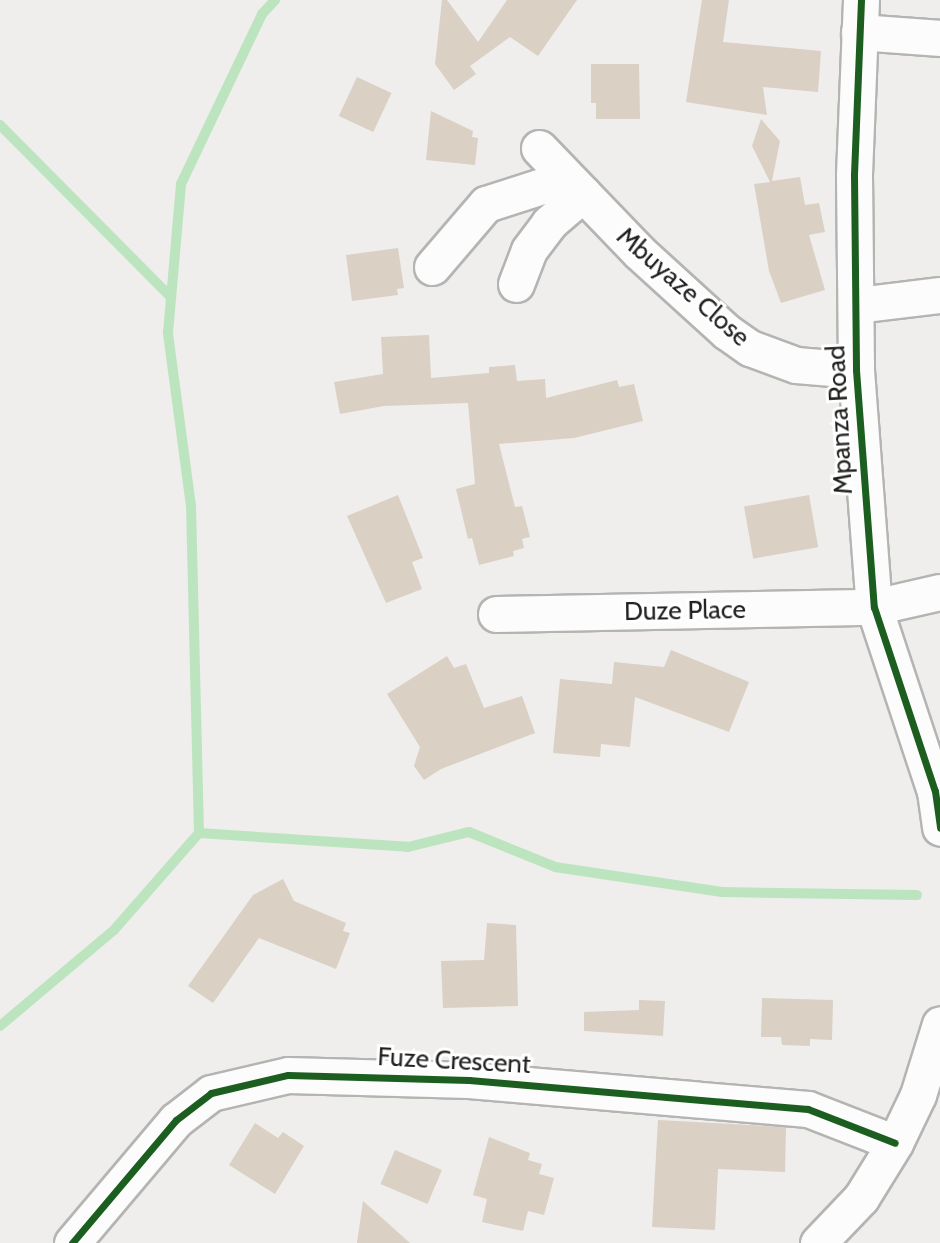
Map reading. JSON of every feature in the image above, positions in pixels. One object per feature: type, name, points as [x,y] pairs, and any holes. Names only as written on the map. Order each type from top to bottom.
[{"type":"street","points":[[860,16],[940,38]]},
{"type":"street","name":"Mpanza Road","points":[[860,16],[856,370],[874,607],[935,791],[940,828]]},
{"type":"street","name":"Mbuyaze Close","points":[[539,148],[668,279],[750,348],[796,365],[856,370]]},
{"type":"street","points":[[432,267],[486,204],[575,186]]},
{"type":"street","points":[[516,284],[529,250],[575,186]]},
{"type":"street","points":[[857,304],[940,296]]},
{"type":"street","name":"Duze Place","points":[[496,614],[874,607],[940,592]]},
{"type":"street","points":[[818,1243],[862,1198],[895,1143],[929,1096],[940,1024]]},
{"type":"street","name":"Fuze Crescent","points":[[72,1243],[112,1192],[193,1107],[211,1093],[288,1075],[469,1080],[808,1109],[895,1143]]},
{"type":"building","points":[[442,0],[447,0],[478,42],[507,0],[577,0],[538,56],[510,37],[470,66],[476,74],[454,90],[435,64]]},
{"type":"building","points":[[702,0],[729,0],[723,42],[821,51],[818,92],[763,87],[767,115],[686,102]]},
{"type":"building","points":[[591,64],[639,64],[640,119],[596,119],[596,103],[591,103]]},
{"type":"building","points":[[357,77],[391,93],[373,132],[339,116]]},
{"type":"building","points":[[431,111],[473,131],[472,137],[478,138],[475,165],[426,160]]},
{"type":"building","points":[[761,119],[780,141],[772,181],[800,177],[805,205],[819,203],[825,232],[809,235],[825,290],[781,303],[769,271],[754,184],[770,182],[752,146]]},
{"type":"building","points":[[398,248],[404,288],[397,289],[398,295],[352,301],[346,255]]},
{"type":"building","points":[[429,335],[431,378],[489,373],[489,367],[515,365],[517,381],[545,379],[546,398],[617,380],[619,387],[634,384],[643,421],[574,438],[499,444],[515,507],[522,506],[530,537],[522,539],[524,548],[513,551],[514,556],[479,565],[472,538],[468,539],[456,489],[475,484],[468,403],[384,406],[340,414],[334,382],[383,374],[381,337]]},
{"type":"building","points":[[398,495],[423,558],[412,562],[422,589],[386,603],[347,516]]},
{"type":"building","points":[[809,495],[818,547],[753,559],[744,506]]},
{"type":"building","points":[[671,650],[749,682],[729,732],[635,697],[630,747],[601,744],[600,757],[553,753],[560,679],[612,684],[614,662],[664,667]]},
{"type":"building","points":[[447,656],[454,668],[466,664],[484,708],[522,696],[535,733],[441,769],[424,780],[414,766],[420,747],[387,694]]},
{"type":"building","points":[[283,879],[294,901],[346,923],[343,931],[350,933],[336,969],[259,938],[213,1003],[188,986],[253,895]]},
{"type":"building","points":[[487,923],[516,925],[518,1006],[443,1008],[441,961],[484,960]]},
{"type":"building","points":[[762,998],[833,1000],[832,1040],[810,1039],[810,1046],[782,1045],[781,1037],[761,1037]]},
{"type":"building","points":[[639,1000],[665,1001],[663,1036],[584,1031],[584,1012],[639,1010]]},
{"type":"building","points":[[658,1120],[786,1127],[785,1172],[718,1169],[715,1230],[652,1227]]},
{"type":"building","points":[[255,1123],[278,1138],[283,1132],[304,1146],[275,1194],[229,1165]]},
{"type":"building","points":[[489,1137],[530,1153],[528,1160],[542,1164],[539,1174],[554,1178],[544,1215],[528,1211],[523,1231],[482,1222],[487,1199],[473,1195]]},
{"type":"building","points":[[395,1150],[442,1170],[427,1204],[381,1184]]},
{"type":"building","points":[[363,1201],[410,1243],[357,1243]]},
{"type":"waterway","points":[[0,1026],[114,930],[199,833],[191,506],[168,333],[181,184],[262,14],[275,0]]},
{"type":"waterway","points":[[0,125],[171,297]]},
{"type":"waterway","points":[[199,833],[408,847],[469,832],[555,867],[722,892],[917,895]]},
{"type":"cycle path","points":[[861,0],[854,175],[856,370],[874,607],[935,791],[940,828]]},
{"type":"cycle path","points":[[72,1243],[176,1120],[211,1093],[288,1075],[469,1080],[808,1109],[895,1143]]}]
